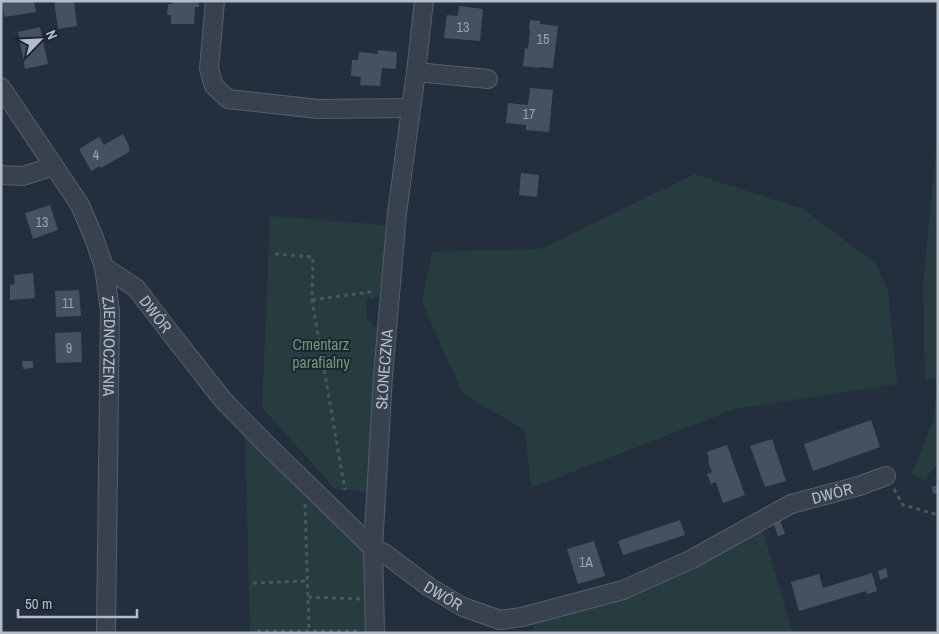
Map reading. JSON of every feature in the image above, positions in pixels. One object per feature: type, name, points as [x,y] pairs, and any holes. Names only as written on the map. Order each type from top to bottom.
[{"type":"street","points":[[215,1],[209,69],[214,86],[228,99],[318,109],[410,108]]},
{"type":"street","name":"SŁONECZNA","points":[[368,632],[383,376],[396,222],[424,1]]},
{"type":"street","points":[[416,72],[488,79]]},
{"type":"street","name":"ZJEDNOCZENIA","points":[[1,87],[80,206],[104,267],[110,311],[106,633]]},
{"type":"street","points":[[1,175],[23,176],[54,166]]},
{"type":"street","name":"DWÓR","points":[[104,267],[136,288],[223,400],[373,548],[384,553],[429,588],[463,607],[500,620],[522,617],[623,590],[692,559],[791,504],[859,486],[886,476]]},
{"type":"path","points":[[275,254],[313,257],[312,300],[345,490]]},
{"type":"path","points":[[312,300],[370,292],[372,298]]},
{"type":"path","points":[[886,476],[903,505],[938,514]]},
{"type":"path","points":[[304,499],[308,631]]},
{"type":"path","points":[[253,583],[307,581]]},
{"type":"path","points":[[308,597],[362,599]]},
{"type":"path","points":[[257,631],[368,632]]},
{"type":"green space","points":[[938,128],[938,378],[925,380],[923,285]]},
{"type":"green space","points":[[694,174],[803,209],[875,263],[888,290],[897,384],[735,409],[531,488],[525,430],[463,394],[422,302],[432,252],[541,249]]},
{"type":"green space","name":"Cmentarz parafialny","points":[[270,216],[386,225],[381,297],[367,299],[366,317],[379,331],[368,492],[335,489],[262,407]]},
{"type":"green space","points":[[938,378],[938,463],[924,480],[912,473],[933,421]]},
{"type":"green space","points":[[245,434],[368,552],[370,633],[250,633]]},
{"type":"green space","points":[[762,529],[793,633],[532,633],[533,624],[641,593]]},
{"type":"building","points":[[2,1],[34,1],[36,12],[4,17]]},
{"type":"building","points":[[54,1],[74,1],[77,26],[58,29]]},
{"type":"building","points":[[173,1],[199,1],[199,7],[195,7],[194,24],[171,24],[171,15],[167,15],[168,4],[172,4]]},
{"type":"building","points":[[459,6],[483,9],[480,41],[444,38],[447,15],[458,16]]},
{"type":"building","points":[[530,20],[540,21],[540,24],[558,26],[553,68],[523,66],[525,48],[528,49]]},
{"type":"building","points":[[40,27],[48,64],[25,69],[18,32]]},
{"type":"building","points":[[378,50],[397,52],[396,69],[382,68],[380,86],[360,85],[361,77],[351,76],[352,60],[358,60],[359,52],[378,54]]},
{"type":"building","points":[[530,88],[553,90],[549,132],[526,130],[526,125],[506,123],[508,103],[528,105]]},
{"type":"building","points":[[123,134],[129,146],[129,152],[101,168],[100,166],[91,171],[79,149],[99,137],[104,145]]},
{"type":"building","points":[[521,173],[539,175],[537,197],[519,195]]},
{"type":"building","points":[[50,205],[58,230],[33,239],[25,213]]},
{"type":"building","points":[[33,273],[35,298],[10,300],[10,285],[15,284],[14,275]]},
{"type":"building","points":[[79,290],[81,316],[56,317],[55,291]]},
{"type":"building","points":[[81,332],[82,362],[56,363],[55,333]]},
{"type":"building","points":[[22,361],[33,361],[33,368],[23,369]]},
{"type":"building","points":[[871,420],[880,447],[813,471],[804,444]]},
{"type":"building","points":[[772,439],[786,481],[765,487],[750,446]]},
{"type":"building","points":[[727,445],[745,495],[723,503],[716,482],[711,484],[707,474],[712,472],[707,452]]},
{"type":"building","points":[[938,485],[938,493],[933,494],[932,487]]},
{"type":"building","points":[[680,520],[685,535],[623,555],[618,541]]},
{"type":"building","points":[[780,520],[785,534],[778,536],[773,522]]},
{"type":"building","points":[[594,541],[605,576],[578,584],[567,549]]},
{"type":"building","points":[[886,568],[888,577],[880,580],[878,571]]},
{"type":"building","points":[[872,573],[877,591],[867,594],[866,591],[799,611],[791,582],[819,574],[823,588]]}]
